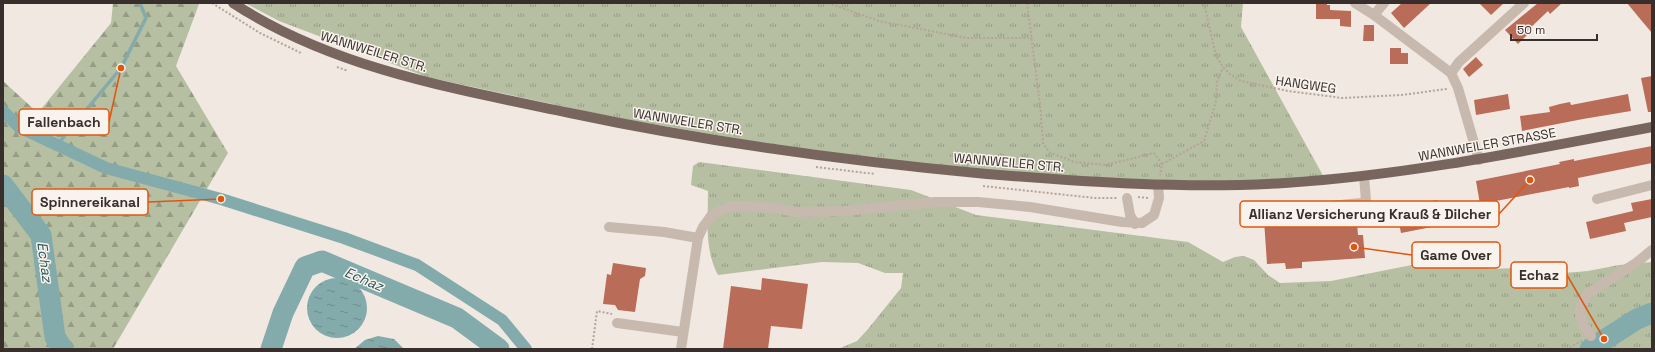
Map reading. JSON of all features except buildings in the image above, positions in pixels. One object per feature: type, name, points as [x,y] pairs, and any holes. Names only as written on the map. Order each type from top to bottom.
[{"type":"main road","name":"WANNWEILER STR.","points":[[233,3],[267,24],[304,42],[364,63],[451,87],[617,122],[732,142],[897,165],[1066,180],[1158,184],[1241,185],[1324,180]]},
{"type":"main road","name":"WANNWEILER STRASSE","points":[[1324,180],[1479,160],[1652,127]]},
{"type":"street","points":[[1355,3],[1374,15],[1451,73],[1458,88],[1479,160]]},
{"type":"street","points":[[1374,15],[1384,3]]},
{"type":"street","points":[[1451,73],[1459,62],[1524,3]]},
{"type":"street","points":[[1278,211],[1362,203],[1366,201],[1364,176]]},
{"type":"street","points":[[681,349],[698,238],[703,227],[711,216],[721,210],[733,206],[765,207],[798,212],[860,211],[935,202],[978,202],[1030,207],[1135,224],[1142,223],[1154,215],[1159,198],[1158,184]]},
{"type":"street","points":[[1596,199],[1652,185]]},
{"type":"street","points":[[1127,198],[1130,214],[1135,224]]},
{"type":"street","points":[[609,227],[664,232],[698,238]]},
{"type":"street","points":[[1591,336],[1583,324],[1580,310],[1587,294],[1636,263],[1652,250]]},
{"type":"street","points":[[617,323],[683,332]]},
{"type":"path","points":[[828,3],[879,21],[966,38],[1032,38]]},
{"type":"path","points":[[1027,3],[1043,143],[1049,152],[1074,162],[1106,165],[1154,153],[1162,164],[1158,184]]},
{"type":"path","points":[[1162,164],[1204,141],[1216,101],[1217,82],[1222,67],[1216,56],[1204,3]]},
{"type":"path","name":"HANGWEG","points":[[1222,67],[1241,81],[1256,85],[1342,98],[1394,95],[1458,88]]},
{"type":"path","points":[[592,349],[597,311],[611,313],[617,323]]},
{"type":"path","points":[[1566,349],[1591,336]]},
{"type":"green space","points":[[113,3],[199,4],[176,66],[228,153],[113,349],[3,349],[3,81],[38,113],[111,23]]},
{"type":"green space","points":[[245,3],[1243,3],[1241,27],[1326,181],[1167,186],[837,156],[612,117],[427,77],[279,21]]},
{"type":"green space","points":[[699,162],[911,190],[976,215],[1188,242],[1223,262],[1235,257],[1244,256],[1254,260],[1268,275],[1280,283],[1331,281],[1452,257],[1491,269],[1515,268],[1564,273],[1652,262],[1652,349],[838,349],[857,341],[868,329],[901,288],[903,273],[885,273],[858,263],[822,262],[718,275],[709,244],[707,223],[708,191],[691,185],[693,166]]},
{"type":"water","points":[[331,278],[343,278],[354,283],[362,291],[367,302],[365,320],[354,333],[343,338],[331,338],[320,333],[312,325],[307,314],[307,302],[312,291],[320,283]]},
{"type":"water","points":[[378,336],[394,339],[404,349],[354,349],[365,340]]},
{"type":"waterway","points":[[57,145],[121,68],[146,18],[140,3]]},
{"type":"waterway","points":[[3,111],[19,127],[106,168],[221,199],[344,238],[417,265],[502,320],[526,349]]},
{"type":"waterway","name":"Echaz","points":[[3,185],[41,235],[55,337],[63,349]]},
{"type":"waterway","name":"Echaz","points":[[271,349],[283,313],[305,267],[322,261],[457,318],[499,349]]},
{"type":"waterway","name":"Echaz","points":[[1590,349],[1637,319],[1652,313]]},
{"type":"place","name":"Fallenbach","points":[[121,68]]},
{"type":"place","name":"Allianz Versicherung Krauß & Dilcher","points":[[1530,180]]},
{"type":"place","name":"Spinnereikanal","points":[[221,199]]},
{"type":"place","name":"Game Over","points":[[1354,247]]},
{"type":"place","name":"Echaz","points":[[1604,339]]}]
